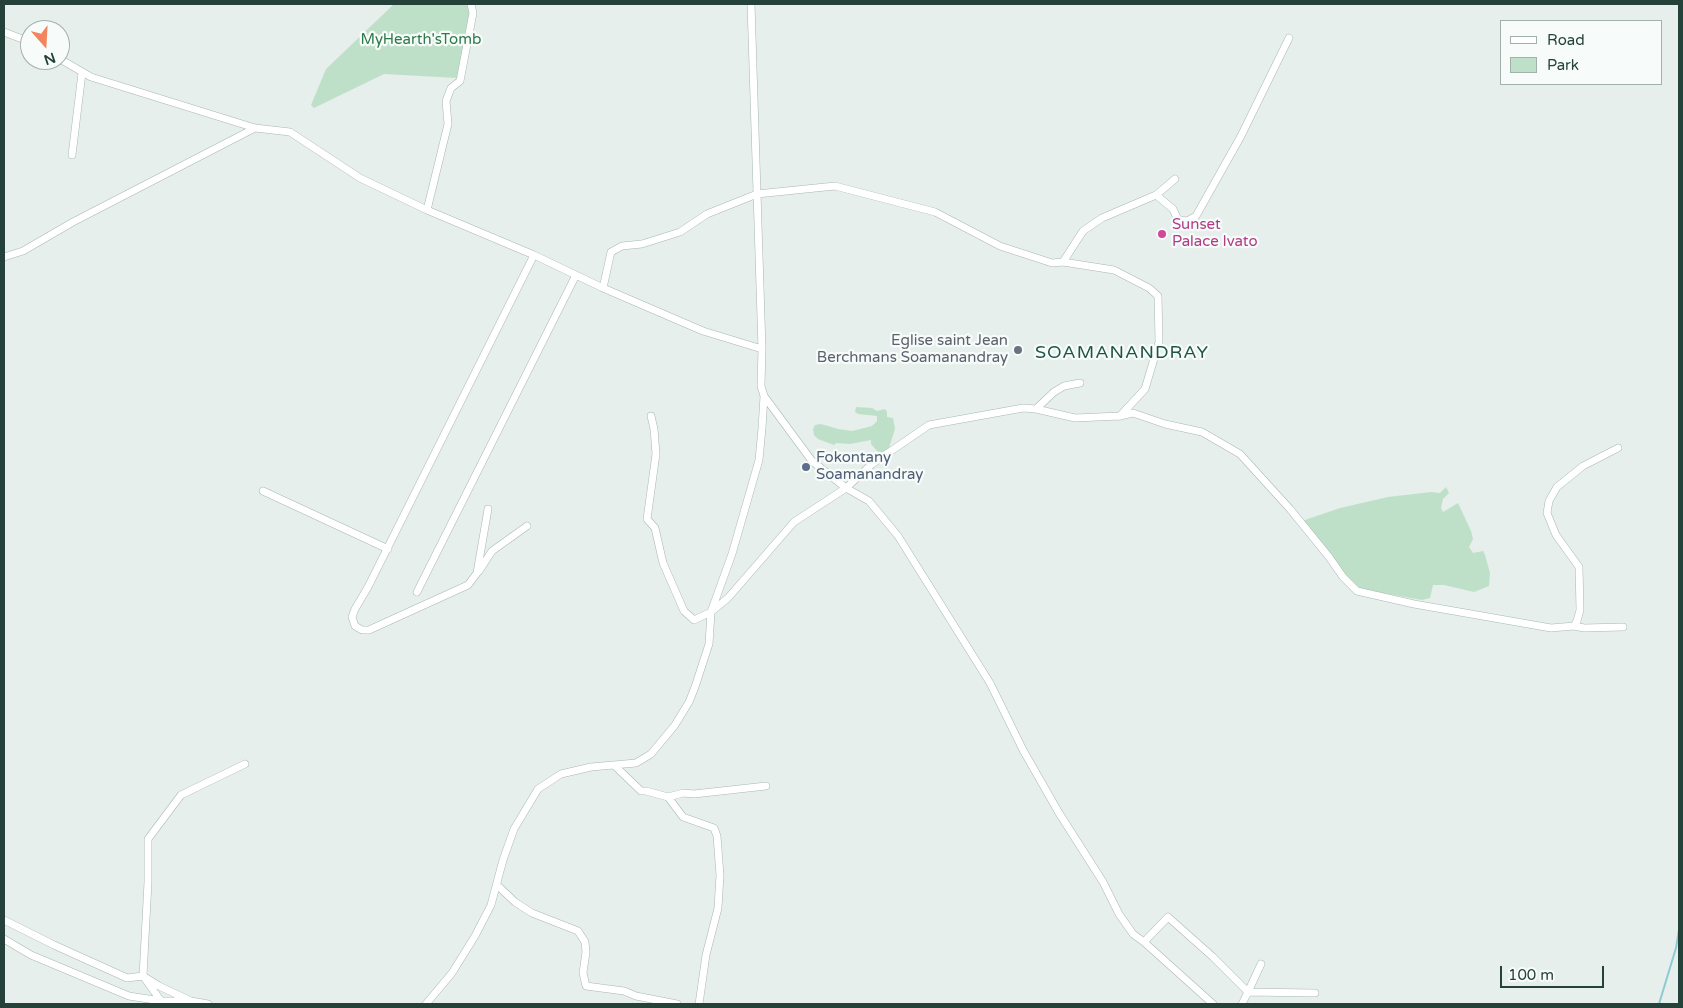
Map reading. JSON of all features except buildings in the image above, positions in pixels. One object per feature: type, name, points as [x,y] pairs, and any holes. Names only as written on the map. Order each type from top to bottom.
[{"type":"street","points":[[427,210],[448,124],[446,101],[451,88],[460,81],[473,13],[471,4]]},
{"type":"street","points":[[751,4],[762,349],[761,386],[764,396],[812,461],[846,488],[869,500],[898,536],[990,682],[1023,750],[1059,813],[1103,882],[1119,914],[1133,934],[1213,1004]]},
{"type":"street","points":[[4,32],[20,38]]},
{"type":"street","points":[[1156,195],[1173,209],[1178,220],[1187,221],[1196,216],[1240,136],[1289,38]]},
{"type":"street","points":[[70,65],[82,73],[255,128],[290,132],[360,178],[427,210],[534,255],[603,288],[703,331],[762,349]]},
{"type":"street","points":[[72,155],[82,73]]},
{"type":"street","points":[[4,257],[23,251],[72,222],[255,128]]},
{"type":"street","points":[[1063,262],[1083,231],[1102,218],[1156,195],[1175,179]]},
{"type":"street","points":[[603,288],[611,252],[622,246],[642,244],[680,232],[707,214],[757,194],[836,186],[935,212],[1000,246],[1052,262],[1114,270],[1150,288],[1158,296],[1159,342],[1145,389],[1120,416]]},
{"type":"street","points":[[527,526],[492,551],[468,585],[369,630],[362,630],[355,626],[352,617],[388,549],[534,255]]},
{"type":"street","points":[[417,592],[576,275]]},
{"type":"street","points":[[1036,409],[1054,392],[1064,386],[1080,384]]},
{"type":"street","points":[[426,1004],[452,973],[475,936],[491,905],[503,860],[514,829],[538,789],[561,774],[591,768],[636,763],[651,754],[675,725],[688,702],[709,644],[711,612],[732,554],[759,460],[764,396]]},
{"type":"street","points":[[651,416],[656,454],[647,519],[654,528],[663,563],[684,611],[694,620],[711,612],[728,598],[794,522],[846,488],[872,464],[929,425],[1023,408],[1075,418],[1120,416],[1133,413],[1166,424],[1202,432],[1240,454],[1295,516],[1343,577],[1357,591],[1414,604],[1551,628],[1574,626],[1584,628],[1623,627]]},
{"type":"street","points":[[1574,626],[1580,610],[1579,567],[1556,535],[1547,513],[1549,501],[1557,487],[1583,466],[1618,448]]},
{"type":"street","points":[[263,491],[388,549]]},
{"type":"street","points":[[477,573],[488,510]]},
{"type":"street","points":[[163,1003],[142,976],[148,882],[148,839],[181,795],[245,764]]},
{"type":"street","points":[[615,766],[641,792],[646,791],[668,797],[683,793],[694,794],[766,786]]},
{"type":"street","points":[[668,797],[683,817],[714,828],[717,836],[720,875],[718,908],[706,955],[699,1004]]},
{"type":"street","points":[[497,885],[515,902],[532,913],[578,931],[585,942],[586,952],[583,972],[586,986],[624,991],[636,996],[677,1004]]},
{"type":"street","points":[[1144,942],[1168,917],[1213,957],[1248,992],[1315,993]]},
{"type":"street","points":[[4,920],[127,978],[142,976],[191,1001]]},
{"type":"street","points":[[4,939],[31,954],[129,996],[163,1003],[191,1001],[208,1004]]},
{"type":"street","points":[[1242,1004],[1261,964]]},
{"type":"green space","name":"MyHearth'sTomb","points":[[394,4],[467,4],[470,12],[457,78],[384,74],[314,108],[311,105],[326,69]]},
{"type":"green space","points":[[856,407],[872,408],[877,411],[885,409],[887,417],[893,418],[895,429],[889,448],[884,453],[881,454],[877,451],[871,444],[871,440],[850,444],[836,443],[834,445],[818,439],[814,435],[813,429],[815,425],[821,424],[852,431],[872,426],[877,421],[877,416],[855,412]]},
{"type":"green space","points":[[1446,487],[1449,493],[1443,499],[1441,508],[1443,512],[1458,503],[1473,539],[1469,547],[1473,553],[1483,551],[1490,573],[1489,586],[1474,592],[1444,585],[1433,585],[1430,598],[1422,600],[1361,589],[1340,570],[1302,521],[1340,508],[1388,497],[1431,492],[1440,493]]},
{"type":"waterway","points":[[1659,1004],[1676,948],[1679,930]]},
{"type":"place","name":"Sunset Palace Ivato","points":[[1162,234]]},
{"type":"place","name":"Eglise saint Jean Berchmans Soamanandray","points":[[1018,350]]},
{"type":"place","name":"Fokontany Soamanandray","points":[[806,467]]},
{"type":"district","name":"SOAMANANDRAY","points":[[1122,353]]}]
